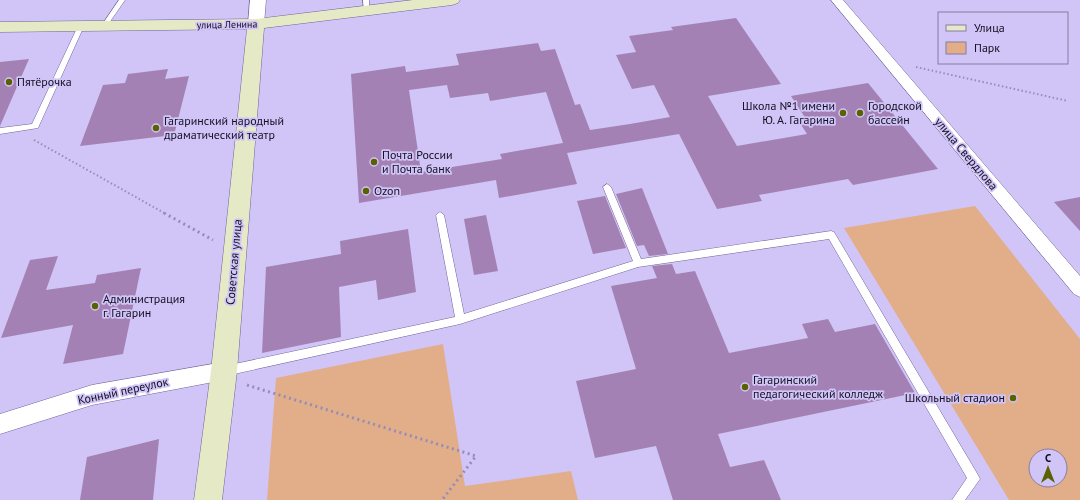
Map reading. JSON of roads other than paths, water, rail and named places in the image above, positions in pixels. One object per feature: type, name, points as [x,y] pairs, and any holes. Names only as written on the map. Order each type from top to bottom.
[{"type":"main road","name":"улица Ленина","points":[[0,27],[256,24],[367,5],[452,0]]},
{"type":"main road","name":"Советская улица","points":[[208,500],[232,377],[256,24]]},
{"type":"street","points":[[256,24],[258,0]]},
{"type":"street","name":"улица Свердлова","points":[[837,0],[1080,289]]},
{"type":"street","name":"Конный переулок","points":[[0,424],[92,395],[232,377]]},
{"type":"lane","points":[[105,26],[122,0]]},
{"type":"lane","points":[[0,131],[35,126],[81,26]]},
{"type":"lane","points":[[607,187],[638,263]]},
{"type":"lane","points":[[440,215],[460,320]]},
{"type":"lane","points":[[232,377],[460,320],[638,263],[831,235],[974,478],[958,500]]},
{"type":"place","name":"Пятёрочка","points":[[9,82]]},
{"type":"place","name":"Школа №1 имени Ю. А. Гагарина","points":[[843,113]]},
{"type":"place","name":"Городской бассейн","points":[[860,113]]},
{"type":"place","name":"Гагаринский народный драматический театр","points":[[156,128]]},
{"type":"place","name":"Почта России и Почта банк","points":[[374,162]]},
{"type":"place","name":"Ozon","points":[[366,191]]},
{"type":"place","name":"Администрация г. Гагарин","points":[[95,306]]},
{"type":"place","name":"Гагаринский педагогический колледж","points":[[745,387]]},
{"type":"place","name":"Школьный стадион","points":[[1013,398]]}]
